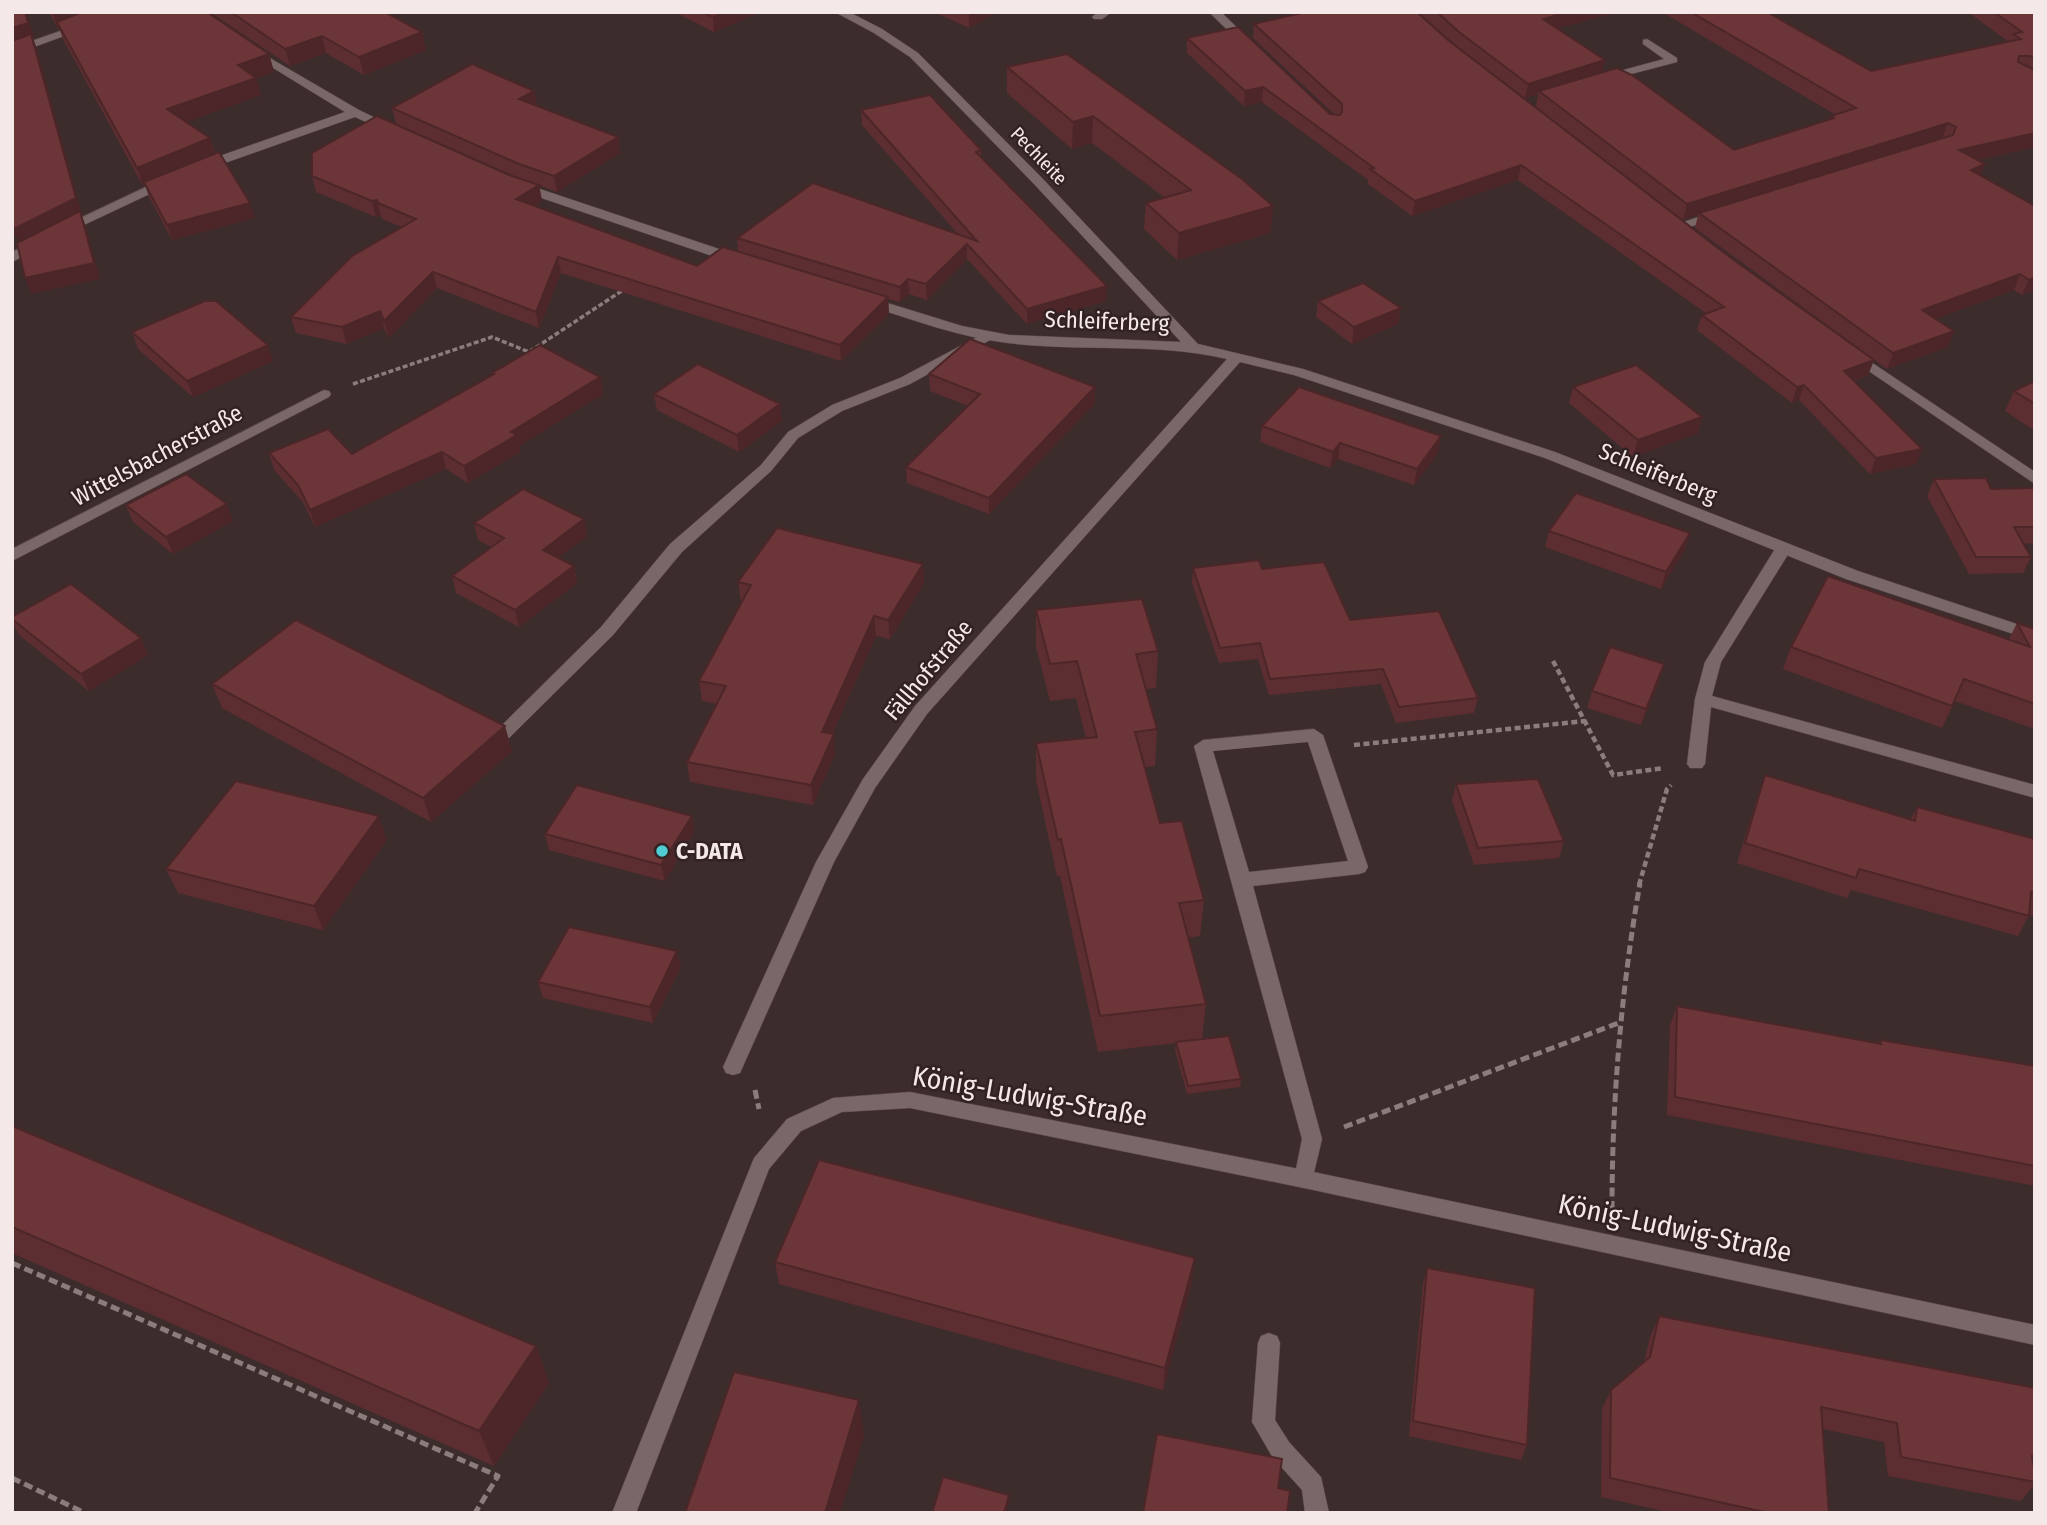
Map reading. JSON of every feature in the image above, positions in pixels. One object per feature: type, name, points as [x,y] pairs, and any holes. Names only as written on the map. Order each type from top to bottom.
[{"type":"street","points":[[12,52],[125,12]]},
{"type":"street","name":"Pechleite","points":[[840,12],[878,31],[914,55],[1038,181],[1193,347]]},
{"type":"street","points":[[1213,12],[1254,49]]},
{"type":"street","points":[[237,40],[355,113],[401,133]]},
{"type":"street","points":[[1597,82],[1673,60],[1647,42]]},
{"type":"street","points":[[12,258],[106,208],[184,173],[355,113]]},
{"type":"street","points":[[505,180],[754,265]]},
{"type":"street","points":[[1680,226],[1732,210]]},
{"type":"street","name":"Schleiferberg","points":[[860,298],[987,336],[1009,340],[1193,347],[1298,372],[1537,451],[1623,482],[1905,594],[2035,636]]},
{"type":"street","points":[[503,734],[607,631],[676,548],[766,468],[793,435],[837,408],[905,381],[987,336]]},
{"type":"street","points":[[1847,350],[2035,479]]},
{"type":"street","name":"Fällhofstraße","points":[[733,1067],[825,862],[876,773],[921,710],[1238,356]]},
{"type":"street","name":"Wittelsbacherstraße","points":[[12,556],[324,394]]},
{"type":"street","points":[[1696,764],[1706,681],[1713,662],[1784,548]]},
{"type":"street","points":[[1703,699],[2035,792]]},
{"type":"street","points":[[1242,880],[1359,867],[1314,735],[1203,746],[1312,1139],[1304,1179]]},
{"type":"street","name":"König-Ludwig-Straße","points":[[624,1513],[761,1164],[794,1125],[840,1104],[910,1100],[1304,1179],[2035,1335]]},
{"type":"street","points":[[1269,1343],[1263,1422],[1281,1450],[1313,1485],[1317,1513]]},
{"type":"path","points":[[324,394],[492,337],[530,352],[633,283]]},
{"type":"path","points":[[1553,661],[1613,775],[1696,764]]},
{"type":"path","points":[[1318,748],[1585,721]]},
{"type":"path","points":[[1612,1246],[1612,1151],[1625,966],[1643,865],[1667,789],[1696,764]]},
{"type":"path","points":[[1312,1139],[1621,1022]]},
{"type":"path","points":[[12,1263],[498,1476],[474,1513]]},
{"type":"path","points":[[12,1478],[85,1513]]},
{"type":"building","points":[[12,12],[25,12],[28,23],[12,28]]},
{"type":"building","points":[[82,12],[207,12],[269,54],[238,65],[256,78],[167,109],[210,138],[137,168],[57,22]]},
{"type":"building","points":[[231,12],[385,12],[422,32],[359,57],[322,36],[285,49]]},
{"type":"building","points":[[702,12],[725,12],[713,17]]},
{"type":"building","points":[[1306,12],[1417,12],[1448,40],[1731,258],[1874,360],[1844,371],[1922,449],[1876,458],[1804,385],[1797,387],[1702,315],[1724,307],[1521,165],[1415,201],[1263,87],[1245,91],[1187,38],[1238,27],[1330,114],[1340,115],[1342,104],[1254,24]]},
{"type":"building","points":[[1437,12],[1567,12],[1543,19],[1605,60],[1528,84]]},
{"type":"building","points":[[1691,12],[1767,12],[1871,71],[2021,39],[2013,34],[2022,32],[1994,12],[2035,12],[2035,59],[2019,56],[2018,62],[2035,70],[2035,133],[1959,150],[1985,164],[1971,170],[2035,206],[2035,277],[2029,280],[2020,274],[1922,310],[1954,331],[1893,353],[1699,213],[1953,135],[1956,127],[1948,123],[1687,204],[1539,91],[1617,68],[1632,75],[1734,150],[1834,118],[1831,116],[1856,108]]},
{"type":"building","points":[[31,34],[76,198],[14,229],[12,41]]},
{"type":"building","points":[[1067,54],[1242,179],[1273,206],[1179,233],[1146,203],[1191,190],[1093,116],[1073,122],[1007,67]]},
{"type":"building","points":[[472,64],[534,91],[519,99],[618,137],[554,176],[519,164],[392,108]]},
{"type":"building","points":[[930,95],[981,150],[976,152],[1107,286],[1027,309],[967,244],[926,284],[908,279],[900,287],[737,238],[813,183],[977,241],[861,110]]},
{"type":"building","points":[[377,116],[509,175],[539,185],[516,199],[697,266],[723,247],[888,297],[840,345],[558,257],[536,312],[433,272],[384,321],[380,311],[342,327],[291,317],[352,256],[416,219],[378,203],[377,200],[372,201],[312,176],[312,153]]},
{"type":"building","points":[[219,152],[250,203],[167,225],[144,182]]},
{"type":"building","points":[[80,211],[94,263],[25,278],[17,243]]},
{"type":"building","points":[[1363,283],[1401,308],[1354,327],[1318,301]]},
{"type":"building","points":[[205,301],[216,301],[268,345],[187,381],[132,332]]},
{"type":"building","points":[[970,339],[1095,387],[989,498],[906,467],[980,394],[929,374]]},
{"type":"building","points":[[540,345],[600,377],[511,432],[517,435],[464,466],[442,452],[310,510],[298,485],[269,453],[328,429],[352,454]]},
{"type":"building","points":[[698,364],[780,404],[737,435],[654,394]]},
{"type":"building","points":[[1636,365],[1702,417],[1638,440],[1573,387]]},
{"type":"building","points":[[2035,381],[2035,404],[2014,391]]},
{"type":"building","points":[[1299,387],[1441,436],[1417,469],[1340,443],[1333,452],[1262,426]]},
{"type":"building","points":[[186,474],[227,504],[166,537],[126,505]]},
{"type":"building","points":[[1986,478],[1991,489],[2035,488],[2035,527],[2014,527],[2031,557],[1976,557],[1934,479]]},
{"type":"building","points":[[523,489],[584,519],[543,550],[574,566],[515,610],[452,576],[504,538],[474,523]]},
{"type":"building","points":[[1576,493],[1690,533],[1666,572],[1549,531]]},
{"type":"building","points":[[777,528],[923,564],[888,620],[874,616],[822,732],[834,734],[811,785],[687,762],[726,686],[699,681],[751,585],[738,582]]},
{"type":"building","points":[[1259,560],[1262,569],[1324,562],[1350,620],[1439,611],[1478,698],[1399,707],[1383,669],[1270,679],[1260,643],[1220,648],[1193,568]]},
{"type":"building","points":[[1828,576],[2030,647],[2017,623],[2035,629],[2035,704],[1964,679],[1952,706],[1791,647]]},
{"type":"building","points":[[71,584],[141,638],[81,674],[12,619]]},
{"type":"building","points":[[1142,599],[1158,651],[1136,654],[1157,729],[1135,732],[1160,823],[1182,821],[1204,900],[1179,903],[1206,1004],[1100,1016],[1061,839],[1058,840],[1036,743],[1097,737],[1077,661],[1050,664],[1036,610]]},
{"type":"building","points":[[296,620],[505,726],[423,798],[212,684]]},
{"type":"building","points":[[1610,647],[1664,664],[1646,709],[1592,691]]},
{"type":"building","points":[[1765,775],[1915,821],[1917,807],[2035,839],[2035,893],[2031,892],[2029,916],[1859,869],[1856,878],[1745,843]]},
{"type":"building","points":[[1538,779],[1564,841],[1478,848],[1456,784]]},
{"type":"building","points":[[236,781],[379,816],[314,906],[166,869]]},
{"type":"building","points":[[577,785],[692,816],[661,865],[545,834]]},
{"type":"building","points":[[569,927],[677,951],[650,1007],[538,982]]},
{"type":"building","points":[[1677,1006],[1881,1044],[1880,1040],[2035,1066],[2035,1166],[1675,1097]]},
{"type":"building","points":[[1229,1036],[1241,1079],[1188,1086],[1176,1042]]},
{"type":"building","points":[[12,1126],[536,1346],[479,1431],[12,1227]]},
{"type":"building","points":[[819,1160],[1195,1258],[1165,1368],[775,1262]]},
{"type":"building","points":[[1427,1268],[1535,1288],[1527,1445],[1413,1421]]},
{"type":"building","points":[[1659,1316],[2035,1388],[2035,1456],[2032,1456],[2035,1482],[1901,1457],[1897,1423],[1821,1407],[1829,1513],[1769,1513],[1610,1478],[1611,1390],[1650,1357]]},
{"type":"building","points":[[734,1372],[859,1400],[825,1513],[685,1513]]},
{"type":"building","points":[[1157,1434],[1282,1459],[1278,1488],[1290,1491],[1287,1513],[1143,1513]]},
{"type":"building","points":[[943,1477],[1009,1495],[1004,1513],[932,1513]]},
{"type":"place","name":"C-DATA","points":[[662,851]]}]
